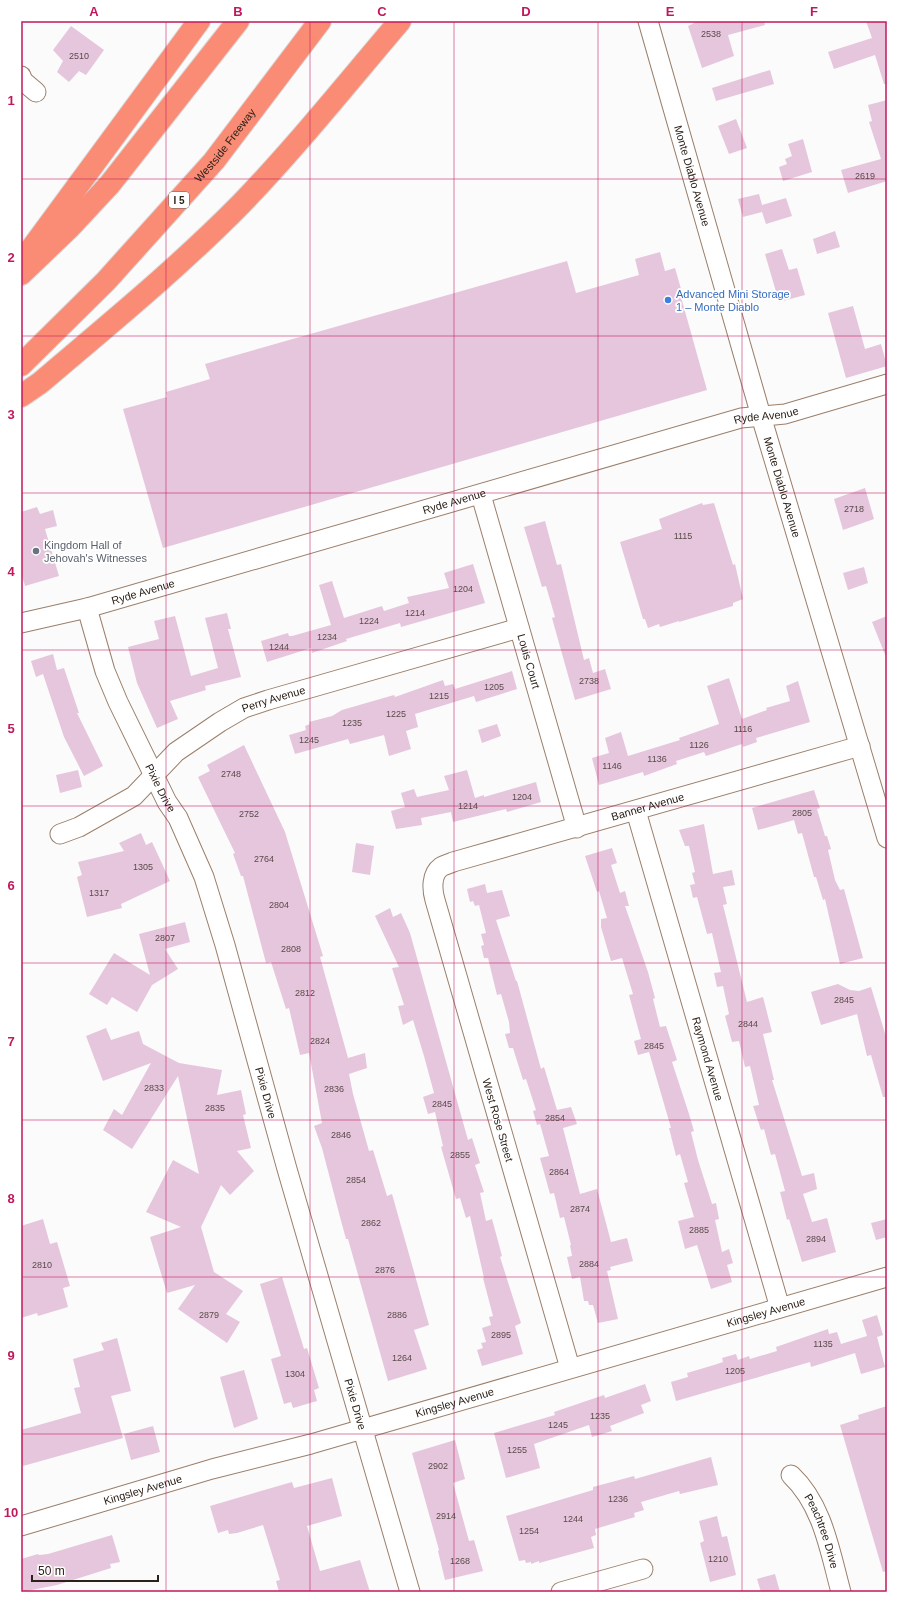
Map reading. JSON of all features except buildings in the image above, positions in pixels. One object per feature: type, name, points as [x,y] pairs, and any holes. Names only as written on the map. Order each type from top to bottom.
[{"type":"highway","points":[[21,263],[199,21]]},
{"type":"highway","points":[[21,274],[70,227],[110,184],[238,21]]},
{"type":"highway","name":"Westside Freeway","points":[[21,365],[106,281],[214,161],[320,21]]},
{"type":"highway","points":[[21,396],[40,383],[173,271],[242,203],[400,21]]},
{"type":"street","name":"Monte Diablo Avenue","points":[[648,21],[761,416],[887,838]]},
{"type":"street","points":[[21,76],[23,81],[36,92]]},
{"type":"street","name":"Ryde Avenue","points":[[21,623],[87,608],[481,495],[741,418],[785,414],[887,384]]},
{"type":"street","name":"Louis Court","points":[[481,495],[577,828]]},
{"type":"street","name":"Pixie Drive","points":[[87,608],[110,683],[129,727],[167,802],[182,825],[204,877],[225,945],[287,1169],[410,1592]]},
{"type":"street","name":"Perry Avenue","points":[[60,834],[79,827],[134,796],[176,752],[220,722],[244,708],[519,628]]},
{"type":"street","name":"Banner Avenue","points":[[437,871],[440,867],[453,862],[577,828],[860,746]]},
{"type":"street","name":"Raymond Avenue","points":[[636,811],[780,1308]]},
{"type":"street","name":"West Rose Street","points":[[437,871],[432,887],[435,900],[570,1368]]},
{"type":"street","name":"Kingsley Avenue","points":[[21,1526],[212,1469],[311,1444],[887,1277]]},
{"type":"street","name":"Peachtree Drive","points":[[791,1475],[806,1492],[819,1514],[841,1592]]},
{"type":"street","points":[[562,1592],[643,1569]]},
{"type":"place","name":"Advanced Mini Storage 1 – Monte Diablo","points":[[668,300]]},
{"type":"place","name":"Kingdom Hall of Jehovah's Witnesses","points":[[36,551]]}]
